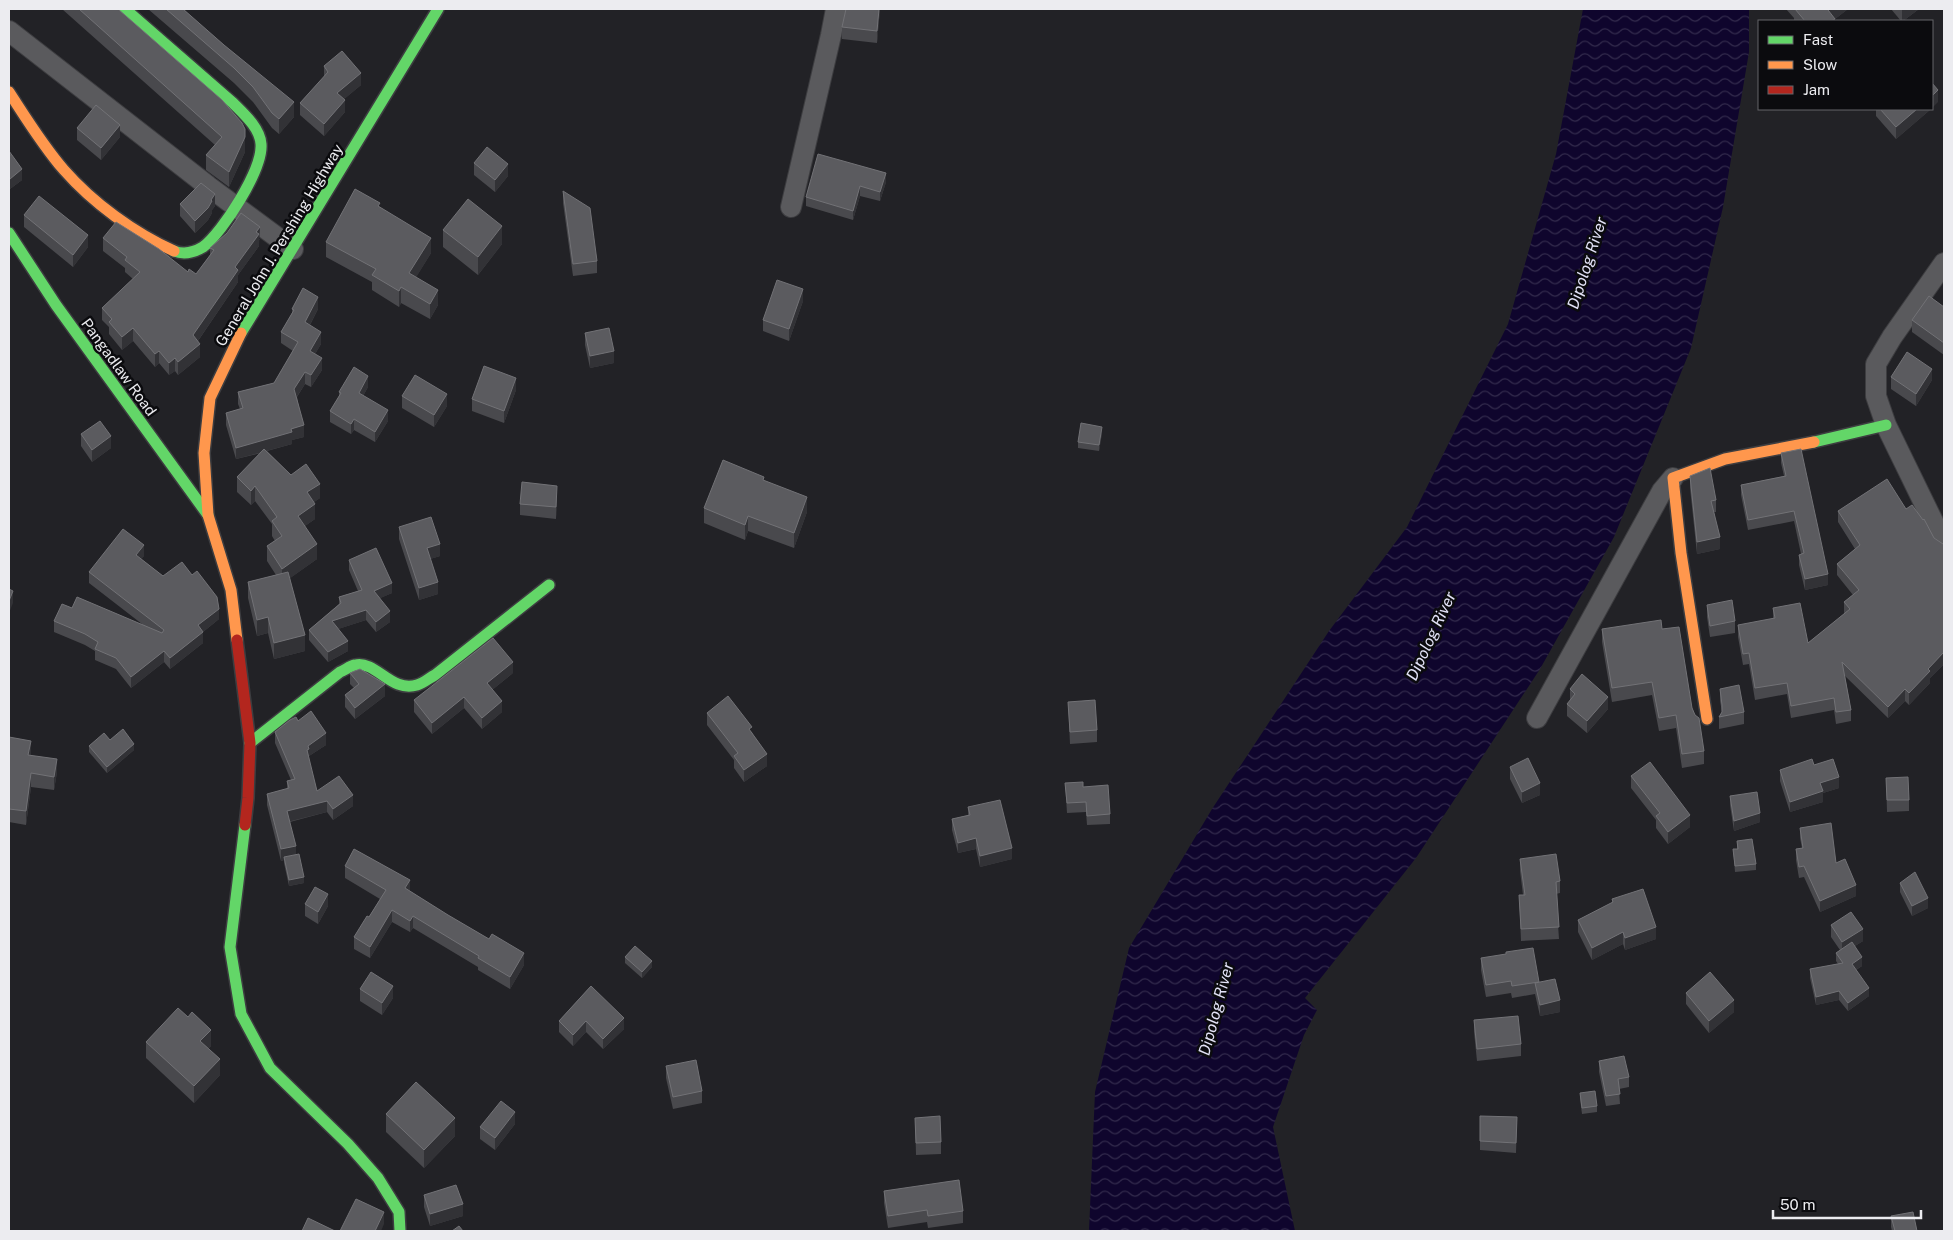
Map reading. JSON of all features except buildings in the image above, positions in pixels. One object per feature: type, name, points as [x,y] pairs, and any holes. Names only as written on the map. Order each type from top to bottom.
[{"type":"street","points":[[9,92],[42,140],[74,180],[137,230],[167,248],[185,254],[202,247],[216,235],[236,206],[260,158],[261,140],[250,122],[233,104],[124,9]]},
{"type":"street","name":"General John J. Pershing Highway","points":[[400,1231],[399,1212],[378,1178],[348,1144],[270,1068],[241,1014],[230,947],[248,798],[250,743],[231,590],[208,516],[204,453],[210,398],[240,336],[438,9]]},
{"type":"street","points":[[791,207],[836,9]]},
{"type":"street","points":[[9,31],[208,186],[293,249]]},
{"type":"street","name":"Pangadlaw Road","points":[[9,233],[56,305],[208,516]]},
{"type":"street","points":[[1944,263],[1897,329],[1876,364],[1876,396],[1886,425],[1944,544]]},
{"type":"street","points":[[1537,718],[1662,491],[1673,478],[1711,462],[1766,450],[1856,435],[1886,425]]},
{"type":"street","points":[[1673,478],[1681,552],[1707,719]]},
{"type":"street","points":[[250,743],[340,672],[356,665],[368,666],[401,686],[417,685],[435,675],[549,585]]},
{"type":"water","name":"Dipolog River","points":[[1583,9],[1749,9],[1749,52],[1723,207],[1691,348],[1614,537],[1540,669],[1416,858],[1305,998],[1317,1010],[1304,1035],[1273,1127],[1295,1231],[1089,1231],[1095,1092],[1129,948],[1212,809],[1329,631],[1407,527],[1508,324],[1556,154]]},
{"type":"traffic: fast","points":[[125,9],[233,103],[251,122],[260,138],[260,155],[256,169],[249,184],[221,228],[199,249],[185,253],[174,251]]},
{"type":"traffic: fast","points":[[241,333],[438,9]]},
{"type":"traffic: fast","points":[[9,233],[56,305],[208,515]]},
{"type":"traffic: fast","points":[[1814,442],[1886,425]]},
{"type":"traffic: fast","points":[[250,743],[340,672],[353,666],[363,665],[370,667],[399,685],[408,686],[422,683],[435,675],[549,585]]},
{"type":"traffic: fast","points":[[245,825],[230,947],[241,1014],[270,1068],[348,1144],[378,1178],[399,1212],[400,1231]]},
{"type":"traffic: slow","points":[[9,92],[35,132],[75,182],[129,226],[174,251]]},
{"type":"traffic: slow","points":[[237,640],[231,590],[208,515],[204,453],[210,398],[241,333]]},
{"type":"traffic: slow","points":[[1707,719],[1681,553],[1673,478],[1725,459],[1814,442]]},
{"type":"traffic: jam","points":[[237,640],[250,743],[245,825]]}]
